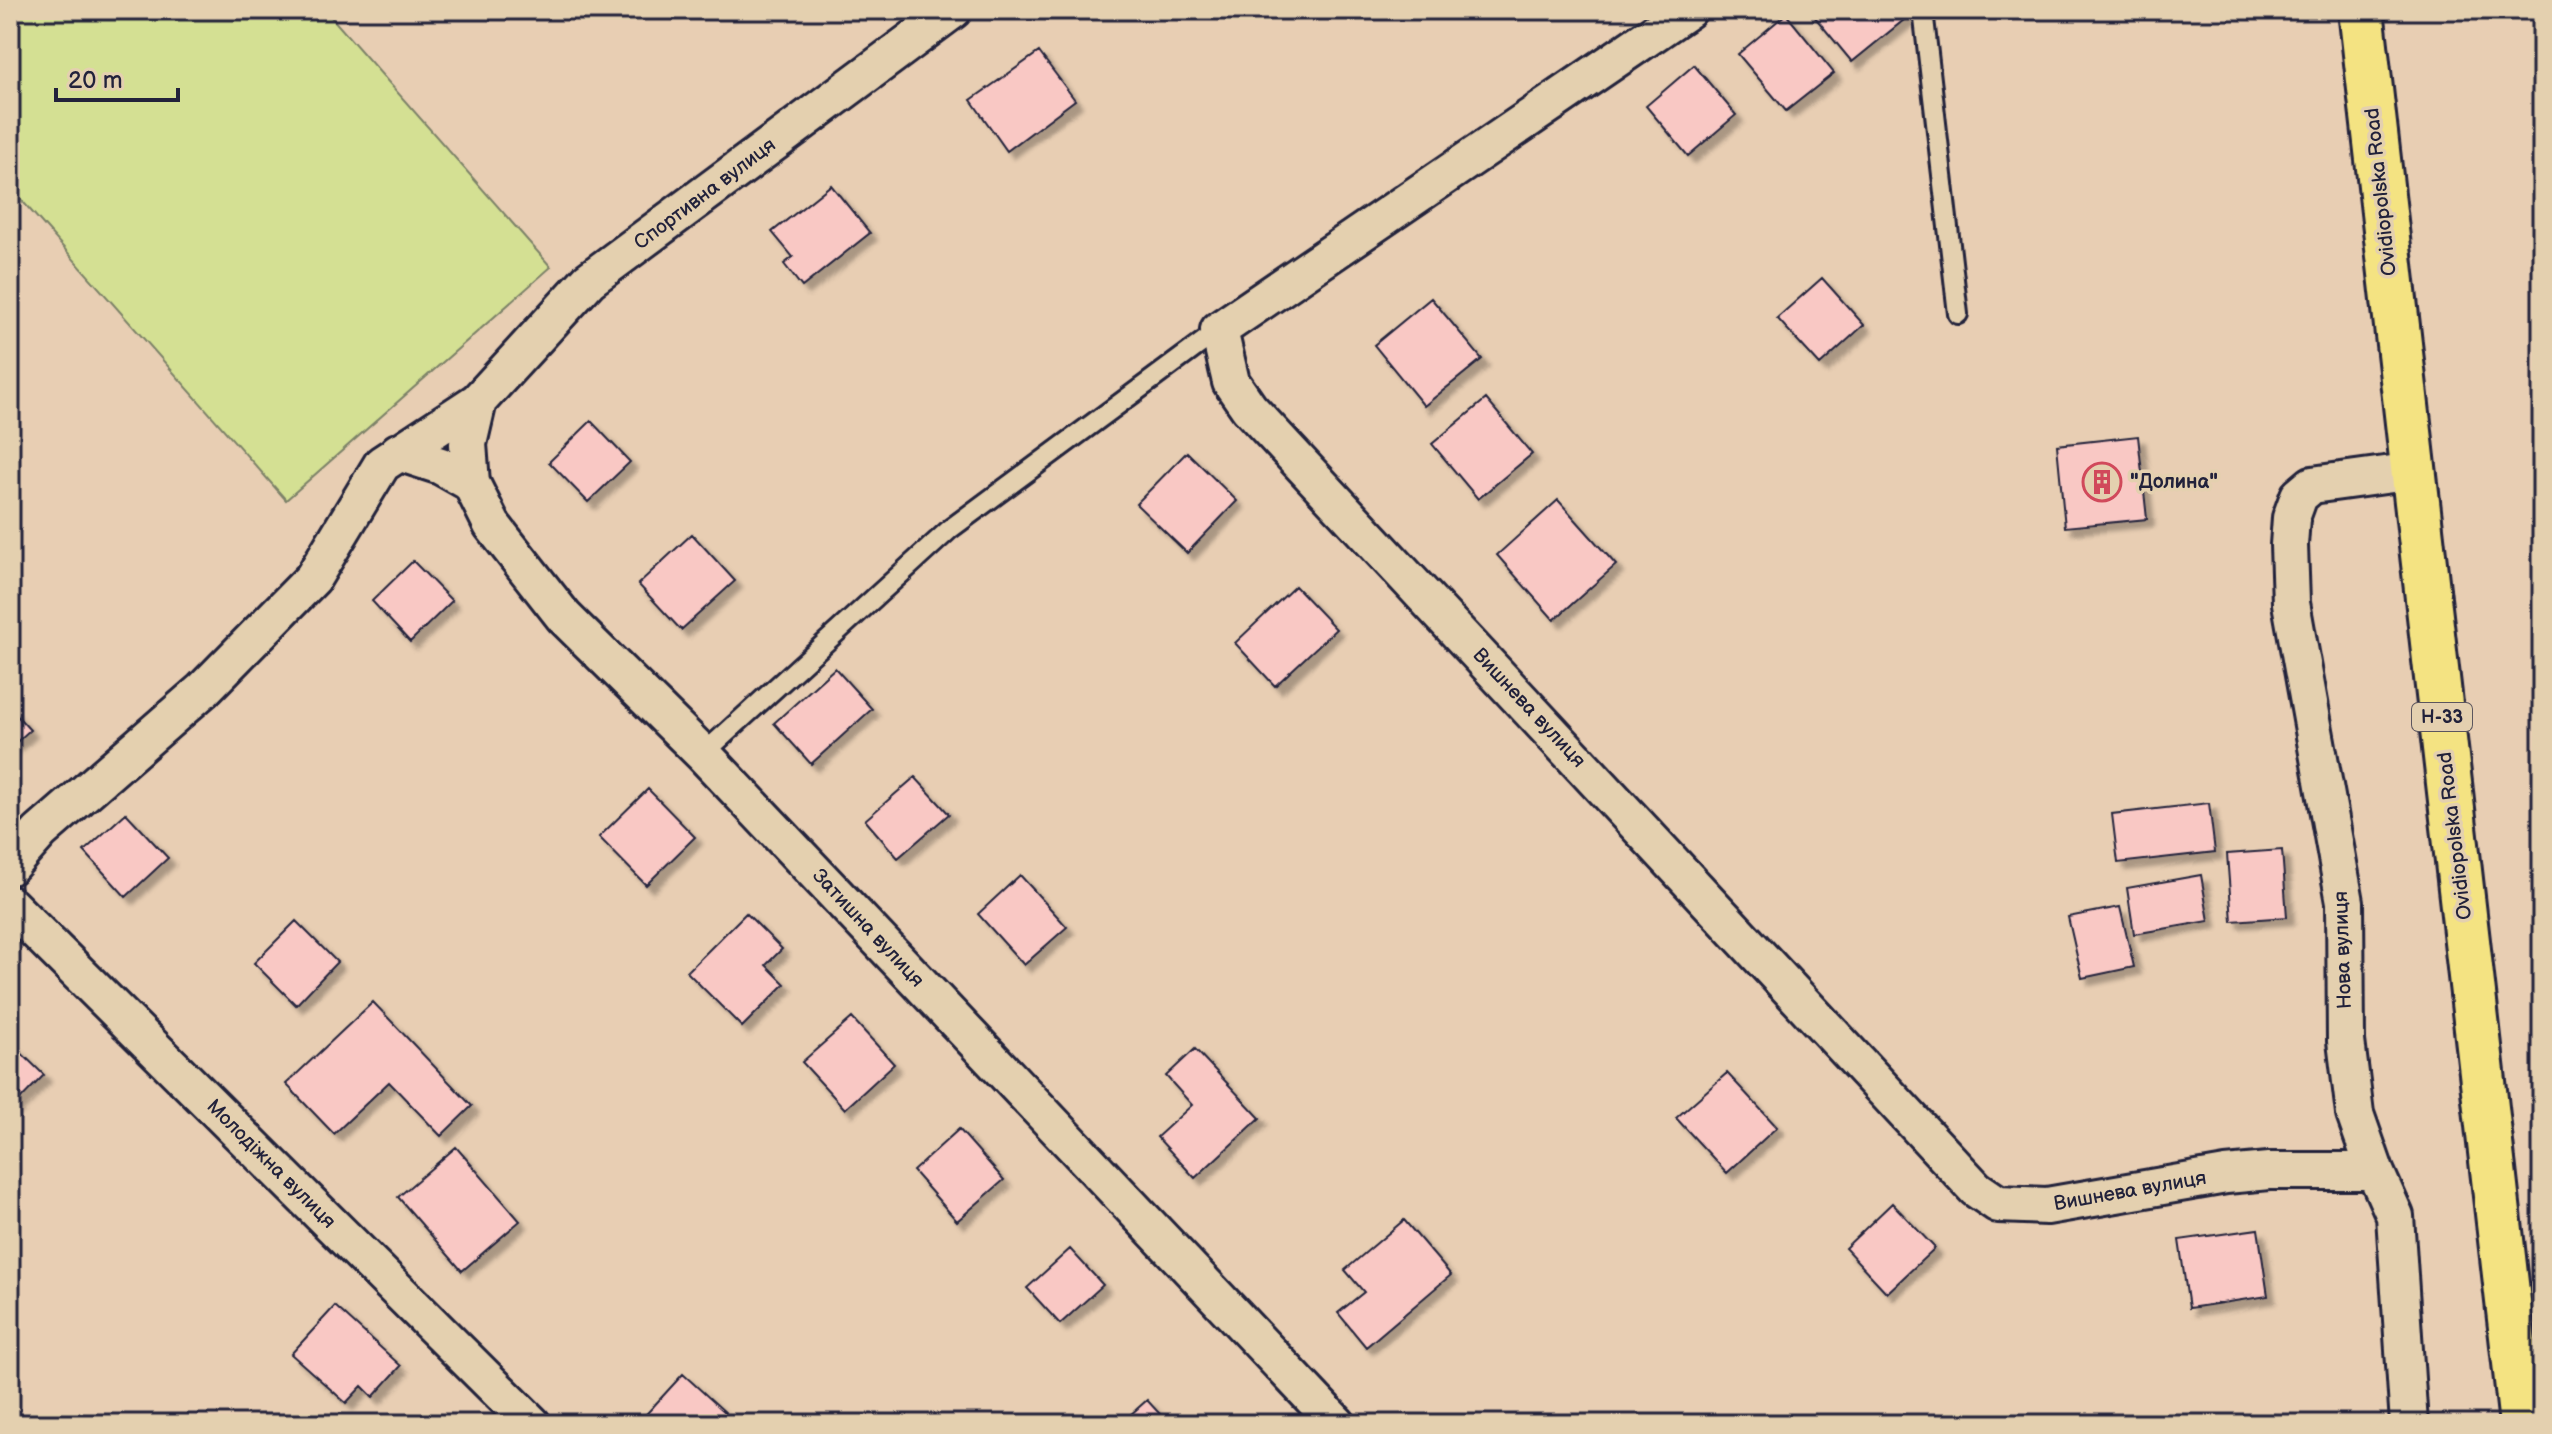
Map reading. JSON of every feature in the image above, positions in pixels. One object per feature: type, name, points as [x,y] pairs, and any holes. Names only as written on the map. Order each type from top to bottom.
[{"type":"main road","name":"Ovidiopolska Road","points":[[2361,10],[2522,1424]]},
{"type":"street","name":"Спортивна вулиця","points":[[478,401],[589,280],[953,10]]},
{"type":"street","points":[[1219,330],[1688,10]]},
{"type":"street","name":"Вишнева вулиця","points":[[1219,330],[1231,382],[1249,408],[1976,1189],[1998,1204],[2047,1206],[2226,1175],[2269,1171],[2375,1171]]},
{"type":"street","points":[[10,866],[40,832],[203,690],[313,578],[382,464],[478,401]]},
{"type":"street","name":"Затишна вулиця","points":[[478,401],[468,444],[471,483],[492,525],[564,617],[703,754],[1337,1424]]},
{"type":"street","points":[[398,452],[441,466],[471,483]]},
{"type":"street","name":"Нова вулиця","points":[[2409,1424],[2395,1216],[2355,1114],[2346,1041],[2345,902],[2291,603],[2289,545],[2291,518],[2299,496],[2312,485],[2414,471]]},
{"type":"street","name":"Молодіжна вулиця","points":[[10,905],[532,1424]]},
{"type":"lane","points":[[1923,10],[1958,314]]},
{"type":"lane","points":[[703,754],[950,529],[1219,330]]},
{"type":"green space","points":[[19,10],[325,10],[551,267],[286,500],[10,187],[10,18]]},
{"type":"building","points":[[1809,10],[1906,10],[1910,15],[1852,62]]},
{"type":"building","points":[[1786,14],[1834,73],[1786,111],[1738,54]]},
{"type":"building","points":[[1039,52],[1075,100],[1007,151],[971,100]]},
{"type":"building","points":[[1694,65],[1736,115],[1688,156],[1646,106]]},
{"type":"building","points":[[831,185],[870,233],[802,287],[784,264],[793,257],[772,232]]},
{"type":"building","points":[[1822,278],[1864,325],[1820,365],[1777,318]]},
{"type":"building","points":[[1431,298],[1482,359],[1424,406],[1374,345]]},
{"type":"building","points":[[1486,399],[1532,454],[1478,499],[1432,444]]},
{"type":"building","points":[[591,421],[630,462],[588,502],[549,462]]},
{"type":"building","name":"\"Долина\"","points":[[2138,436],[2147,519],[2065,527],[2057,445]]},
{"type":"building","points":[[1187,452],[1237,501],[1187,553],[1136,504]]},
{"type":"building","points":[[1558,500],[1616,565],[1554,620],[1497,555]]},
{"type":"building","points":[[692,534],[735,581],[681,630],[638,584]]},
{"type":"building","points":[[413,561],[452,601],[410,642],[372,601]]},
{"type":"building","points":[[1295,586],[1336,629],[1275,686],[1235,643]]},
{"type":"building","points":[[835,668],[872,709],[811,764],[774,723]]},
{"type":"building","points":[[10,708],[30,730],[10,748]]},
{"type":"building","points":[[915,777],[949,814],[898,858],[865,820]]},
{"type":"building","points":[[648,789],[695,837],[646,885],[599,837]]},
{"type":"building","points":[[2209,803],[2215,852],[2118,863],[2112,814]]},
{"type":"building","points":[[126,813],[168,858],[126,897],[84,851]]},
{"type":"building","points":[[2282,850],[2287,917],[2232,921],[2227,854]]},
{"type":"building","points":[[1020,875],[1067,927],[1024,965],[978,914]]},
{"type":"building","points":[[2201,875],[2209,921],[2134,934],[2127,888]]},
{"type":"building","points":[[2120,907],[2134,967],[2082,978],[2068,917]]},
{"type":"building","points":[[746,913],[782,949],[766,965],[785,984],[742,1027],[687,972]]},
{"type":"building","points":[[296,921],[337,962],[296,1005],[254,963]]},
{"type":"building","points":[[373,1002],[472,1106],[441,1136],[389,1082],[334,1134],[286,1084]]},
{"type":"building","points":[[852,1018],[894,1064],[845,1109],[802,1062]]},
{"type":"building","points":[[10,1042],[44,1075],[10,1110]]},
{"type":"building","points":[[1195,1049],[1260,1118],[1195,1178],[1157,1137],[1192,1105],[1166,1076]]},
{"type":"building","points":[[1727,1073],[1777,1127],[1727,1173],[1676,1118]]},
{"type":"building","points":[[959,1129],[1004,1180],[957,1221],[913,1171]]},
{"type":"building","points":[[456,1147],[520,1221],[462,1271],[398,1197]]},
{"type":"building","points":[[1892,1203],[1935,1248],[1887,1293],[1845,1248]]},
{"type":"building","points":[[1404,1220],[1451,1275],[1366,1347],[1338,1313],[1364,1292],[1345,1270]]},
{"type":"building","points":[[2258,1229],[2268,1296],[2189,1308],[2179,1240]]},
{"type":"building","points":[[1070,1249],[1103,1285],[1060,1324],[1027,1288]]},
{"type":"building","points":[[335,1306],[401,1366],[373,1397],[362,1386],[346,1403],[291,1354]]},
{"type":"building","points":[[683,1374],[726,1413],[716,1424],[640,1424],[639,1422]]},
{"type":"building","points":[[1147,1400],[1169,1424],[1120,1424]]},
{"type":"place","name":"\"Долина\"","points":[[2102,482]]}]
